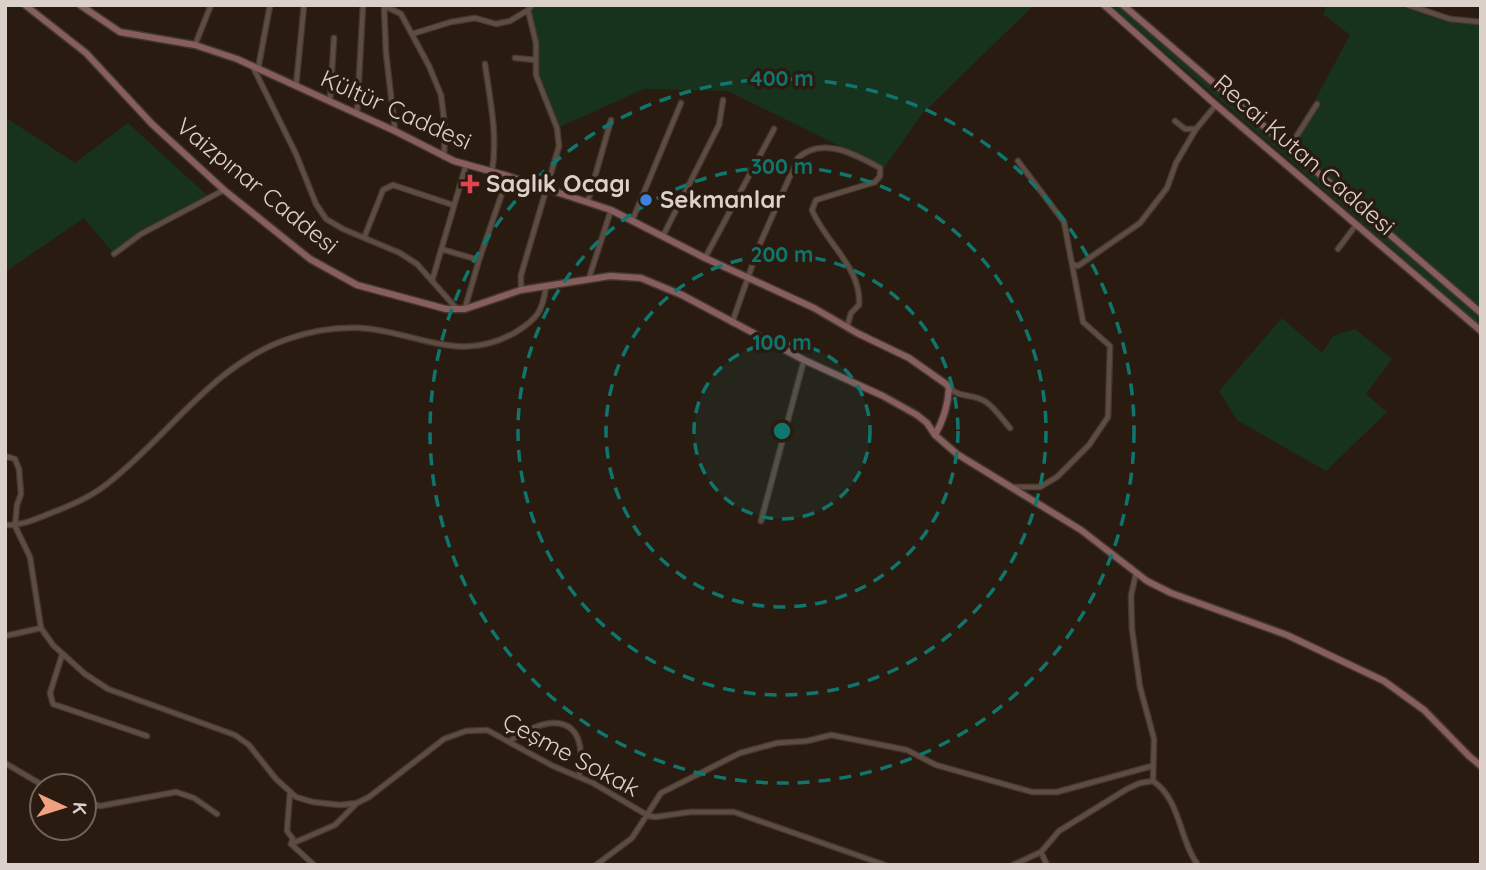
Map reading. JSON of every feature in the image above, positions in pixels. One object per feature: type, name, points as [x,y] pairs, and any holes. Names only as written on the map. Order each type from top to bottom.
[{"type":"street","name":"Vaizpınar Caddesi","points":[[25,5],[86,53],[152,124],[224,190],[310,259],[340,277],[380,293],[446,309],[461,309],[521,290],[589,278],[640,278],[682,295],[804,360],[894,402],[927,423],[935,435],[957,454],[1080,530],[1136,573],[1171,593],[1287,635],[1384,681],[1424,710],[1481,766]]},
{"type":"street","name":"Kültür Caddesi","points":[[80,5],[121,32],[195,45],[255,68],[395,131],[444,157],[611,210],[705,258],[814,308],[846,328],[909,358],[949,388]]},
{"type":"street","points":[[195,45],[211,5]]},
{"type":"street","points":[[270,5],[255,68],[296,154],[316,204],[326,219],[400,253],[417,264],[461,309],[508,176]]},
{"type":"street","points":[[296,86],[304,5]]},
{"type":"street","points":[[357,114],[363,5]]},
{"type":"street","points":[[384,5],[401,14],[441,95],[445,127],[444,157]]},
{"type":"street","points":[[384,5],[386,53],[395,131]]},
{"type":"street","name":"Recai Kutan Caddesi","points":[[1104,5],[1216,105],[1481,331]]},
{"type":"street","name":"Recai Kutan Caddesi","points":[[1124,5],[1481,313]]},
{"type":"street","points":[[1408,5],[1450,19],[1481,22]]},
{"type":"street","points":[[412,34],[475,18],[496,24],[510,20],[530,8],[536,43],[537,75],[556,128],[559,146],[521,275],[521,290]]},
{"type":"street","points":[[330,101],[334,38]]},
{"type":"street","points":[[515,58],[536,60]]},
{"type":"street","points":[[485,64],[493,114],[495,152],[492,172]]},
{"type":"street","points":[[663,236],[719,125],[723,100]]},
{"type":"street","points":[[632,221],[681,103]]},
{"type":"street","points":[[1289,148],[1317,104]]},
{"type":"street","points":[[1073,263],[1078,266],[1140,223],[1167,188],[1176,163],[1196,129],[1216,105]]},
{"type":"street","points":[[588,201],[611,120]]},
{"type":"street","points":[[1175,121],[1185,129],[1196,129]]},
{"type":"street","points":[[705,258],[774,129]]},
{"type":"street","points":[[732,323],[759,246],[799,158],[808,149],[835,147],[880,169],[876,182],[825,196],[816,200],[812,210],[818,226],[849,267],[860,291],[859,305],[851,313],[846,328]]},
{"type":"street","points":[[1009,487],[1040,487],[1057,477],[1089,445],[1108,417],[1110,346],[1083,321],[1064,222],[1018,162]]},
{"type":"street","points":[[432,281],[466,164]]},
{"type":"street","points":[[364,238],[383,190],[393,185],[453,205]]},
{"type":"street","points":[[114,254],[141,234],[224,190]]},
{"type":"street","points":[[589,278],[611,210]]},
{"type":"street","points":[[1338,249],[1356,225]]},
{"type":"street","points":[[441,249],[479,260]]},
{"type":"street","points":[[5,526],[15,526],[65,508],[106,485],[232,367],[266,347],[323,330],[358,328],[453,347],[475,346],[511,335],[537,317],[545,300],[547,285]]},
{"type":"street","points":[[761,521],[804,360]]},
{"type":"street","points":[[949,388],[957,396],[968,396],[986,402],[1010,428]]},
{"type":"street","points":[[935,435],[941,424],[949,388]]},
{"type":"street","points":[[5,456],[15,459],[19,469],[22,494],[17,505],[15,526],[30,557],[41,628],[62,655],[108,689],[235,735],[249,745],[290,792],[313,802],[340,805],[357,803]]},
{"type":"street","points":[[1136,573],[1131,596],[1132,629],[1140,687],[1154,739],[1153,781],[1164,792],[1176,813],[1190,852],[1198,865]]},
{"type":"street","points":[[5,636],[41,628]]},
{"type":"street","points":[[62,655],[50,693],[52,704],[147,736]]},
{"type":"street","points":[[510,741],[536,726],[553,722],[565,725],[575,733],[581,746],[579,778]]},
{"type":"street","name":"Çeşme Sokak","points":[[291,844],[335,825],[357,803],[380,790],[444,739],[478,729],[487,730],[510,741],[552,766],[608,791],[647,815],[655,817],[690,812],[734,812],[885,865]]},
{"type":"street","points":[[596,865],[632,838],[661,793],[740,753],[777,743],[807,741],[831,735],[907,750],[936,765],[1032,792],[1057,792],[1152,766]]},
{"type":"street","points":[[5,763],[28,777]]},
{"type":"street","points":[[1013,865],[1041,852],[1059,831],[1132,786],[1153,781]]},
{"type":"street","points":[[98,806],[130,803],[176,792],[194,798],[217,814]]},
{"type":"street","points":[[290,792],[287,822],[289,834],[293,839],[291,844],[314,865]]},
{"type":"street","points":[[1041,852],[1046,865]]},
{"type":"green space","points":[[533,5],[1034,5],[922,114],[884,168],[728,91],[644,89],[557,128],[536,75],[528,10]]},
{"type":"green space","points":[[1110,5],[1117,5],[1481,319],[1481,326]]},
{"type":"green space","points":[[1327,5],[1402,5],[1481,22],[1481,314],[1289,148],[1350,35],[1323,14]]},
{"type":"green space","points":[[5,117],[75,163],[128,123],[210,198],[114,254],[84,218],[5,272]]},
{"type":"green space","points":[[1282,318],[1322,353],[1333,336],[1355,329],[1392,359],[1366,394],[1387,412],[1326,471],[1237,420],[1219,391]]},
{"type":"place","name":"Saglık Ocagı","points":[[470,184]]},
{"type":"place","name":"Sekmanlar","points":[[646,200]]}]
